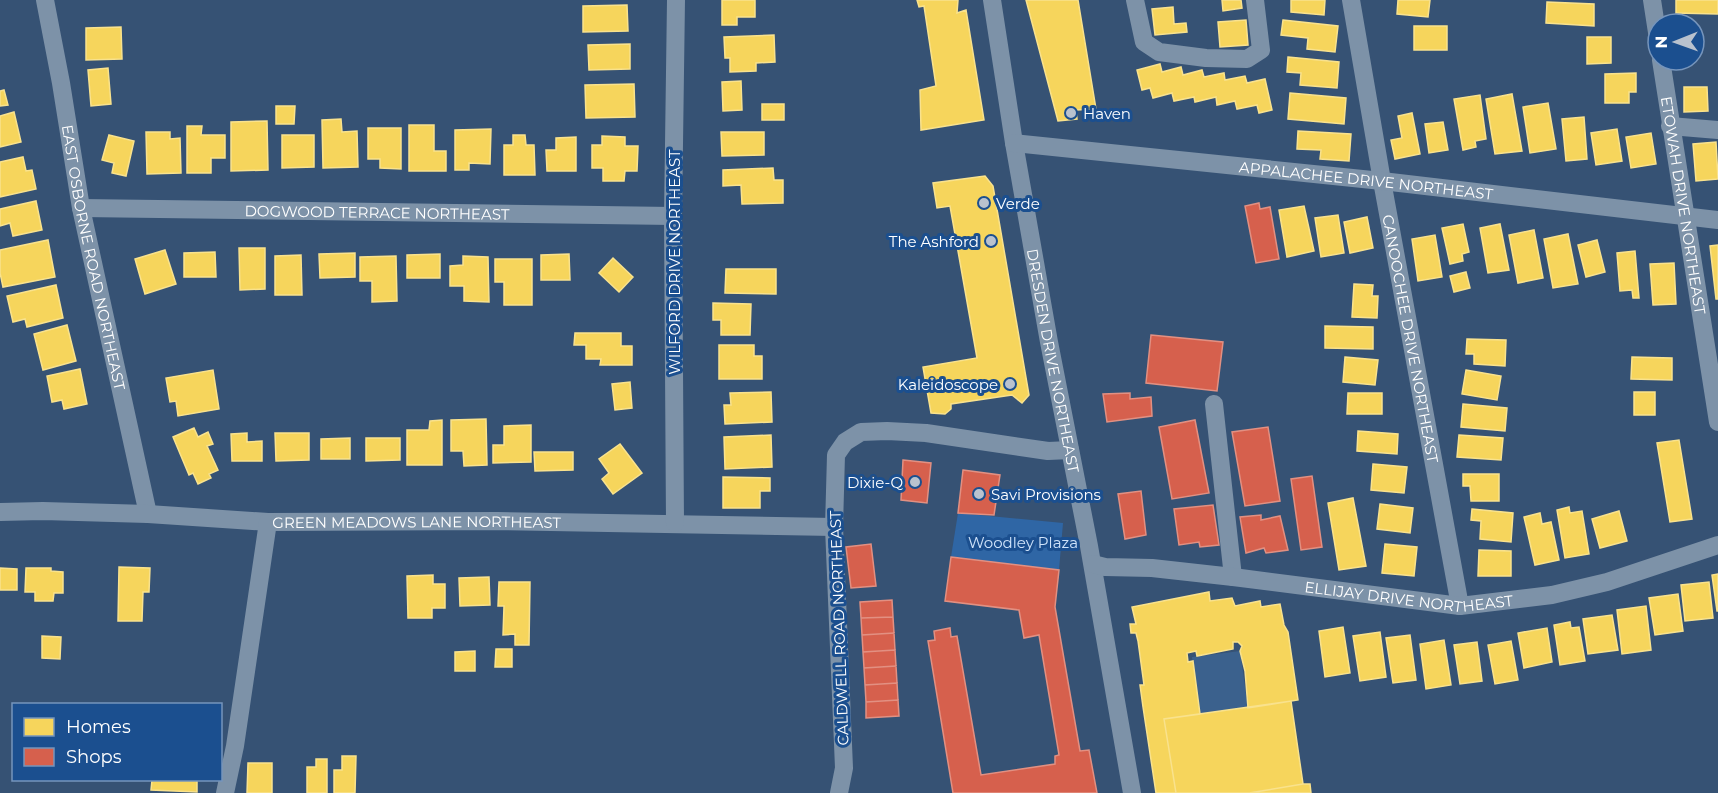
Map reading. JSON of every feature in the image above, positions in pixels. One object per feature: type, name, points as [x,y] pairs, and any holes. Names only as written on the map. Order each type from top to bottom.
[{"type":"street","name":"EAST OSBORNE ROAD NORTHEAST","points":[[45,0],[81,208],[148,514]]},
{"type":"street","name":"WILFORD DRIVE NORTHEAST","points":[[675,524],[673,216],[676,0]]},
{"type":"street","name":"DRESDEN DRIVE NORTHEAST","points":[[992,0],[1014,143],[1093,564],[1132,793]]},
{"type":"street","points":[[1135,0],[1144,42],[1159,52],[1206,58],[1247,59],[1261,50],[1255,0]]},
{"type":"street","name":"CANOOCHEE DRIVE NORTHEAST","points":[[1351,0],[1460,606]]},
{"type":"street","name":"ETOWAH DRIVE NORTHEAST","points":[[1663,72],[1718,422]]},
{"type":"street","points":[[1670,126],[1718,130]]},
{"type":"street","name":"APPALACHEE DRIVE NORTHEAST","points":[[1014,143],[1382,181],[1718,220]]},
{"type":"street","name":"DOGWOOD TERRACE NORTHEAST","points":[[81,208],[673,216]]},
{"type":"street","points":[[1214,404],[1233,577]]},
{"type":"street","name":"CALDWELL ROAD NORTHEAST","points":[[839,793],[844,768],[834,526],[836,455],[845,442],[861,432],[926,433],[1048,451],[1070,450]]},
{"type":"street","name":"GREEN MEADOWS LANE NORTHEAST","points":[[0,512],[148,514],[268,522],[497,521],[834,526]]},
{"type":"street","points":[[225,793],[236,746],[268,522]]},
{"type":"street","name":"ELLIJAY DRIVE NORTHEAST","points":[[1093,564],[1105,567],[1152,568],[1233,577],[1460,606],[1563,593],[1607,582],[1718,545]]},
{"type":"green space","name":"Woodley Plaza","points":[[958,513],[1063,523],[1059,570],[951,557]]},
{"type":"shaded area","points":[[1240,651],[1248,708],[1200,714],[1192,657]]},
{"type":"building: Homes","points":[[722,0],[755,0],[755,17],[737,17],[737,25],[722,25]]},
{"type":"building: Homes","points":[[917,0],[958,0],[957,13],[966,10],[984,120],[921,130],[920,90],[936,86],[924,6],[919,7]]},
{"type":"building: Homes","points":[[1026,0],[1078,0],[1096,109],[1076,110],[1077,119],[1058,121]]},
{"type":"building: Homes","points":[[1222,0],[1241,0],[1242,8],[1223,11]]},
{"type":"building: Homes","points":[[1291,0],[1325,0],[1324,15],[1291,12]]},
{"type":"building: Homes","points":[[1398,0],[1430,0],[1428,17],[1397,14]]},
{"type":"building: Homes","points":[[1676,0],[1718,0],[1718,14],[1676,12]]},
{"type":"building: Homes","points":[[1547,2],[1594,4],[1594,26],[1546,23]]},
{"type":"building: Homes","points":[[627,5],[628,31],[583,32],[583,6]]},
{"type":"building: Homes","points":[[1173,7],[1174,24],[1186,23],[1187,32],[1155,35],[1152,9]]},
{"type":"building: Homes","points":[[1246,20],[1248,45],[1220,47],[1218,22]]},
{"type":"building: Homes","points":[[1283,20],[1338,26],[1335,52],[1307,49],[1308,38],[1281,35]]},
{"type":"building: Homes","points":[[1414,26],[1447,26],[1447,50],[1414,50]]},
{"type":"building: Homes","points":[[121,27],[122,59],[86,60],[86,28]]},
{"type":"building: Homes","points":[[774,35],[775,62],[756,63],[756,71],[730,72],[730,58],[725,58],[724,37]]},
{"type":"building: Homes","points":[[1587,37],[1611,37],[1611,63],[1587,64]]},
{"type":"building: Homes","points":[[630,44],[630,69],[589,70],[588,45]]},
{"type":"building: Homes","points":[[1288,57],[1339,62],[1337,88],[1300,85],[1301,73],[1287,72]]},
{"type":"building: Homes","points":[[1160,64],[1162,72],[1181,67],[1183,75],[1202,70],[1204,77],[1224,73],[1225,80],[1245,76],[1247,83],[1265,79],[1272,110],[1259,113],[1257,105],[1237,109],[1235,101],[1217,105],[1216,97],[1195,102],[1194,97],[1174,101],[1172,93],[1153,98],[1150,88],[1142,90],[1137,70]]},
{"type":"building: Homes","points":[[108,68],[111,104],[91,106],[88,70]]},
{"type":"building: Homes","points":[[1636,73],[1636,92],[1629,92],[1629,103],[1605,103],[1605,74]]},
{"type":"building: Homes","points":[[741,81],[742,110],[723,111],[722,82]]},
{"type":"building: Homes","points":[[634,84],[635,117],[586,118],[585,85]]},
{"type":"building: Homes","points":[[1684,87],[1707,87],[1708,111],[1684,112]]},
{"type":"building: Homes","points":[[4,90],[8,105],[0,106],[0,91]]},
{"type":"building: Homes","points":[[1290,93],[1346,98],[1344,124],[1288,119]]},
{"type":"building: Homes","points":[[1512,94],[1522,151],[1495,154],[1486,99]]},
{"type":"building: Homes","points":[[1480,95],[1486,139],[1475,141],[1476,147],[1463,150],[1454,99]]},
{"type":"building: Homes","points":[[1548,103],[1556,149],[1530,153],[1523,107]]},
{"type":"building: Homes","points":[[762,104],[784,104],[784,120],[762,120]]},
{"type":"building: Homes","points":[[276,106],[295,106],[294,124],[276,124]]},
{"type":"building: Homes","points":[[14,112],[21,142],[0,147],[0,116]]},
{"type":"building: Homes","points":[[1412,113],[1420,154],[1395,159],[1391,140],[1402,138],[1398,116]]},
{"type":"building: Homes","points":[[1584,117],[1587,159],[1566,161],[1562,119]]},
{"type":"building: Homes","points":[[341,119],[342,132],[357,131],[358,167],[323,168],[322,120]]},
{"type":"building: Homes","points":[[267,121],[268,170],[231,171],[231,122]]},
{"type":"building: Homes","points":[[1443,122],[1448,150],[1429,153],[1425,124]]},
{"type":"building: Homes","points":[[409,125],[434,125],[434,151],[446,151],[446,171],[409,171]]},
{"type":"building: Homes","points":[[187,126],[202,126],[201,135],[225,135],[225,158],[211,158],[211,173],[187,173]]},
{"type":"building: Homes","points":[[368,128],[401,128],[401,169],[380,168],[380,159],[368,159]]},
{"type":"building: Homes","points":[[491,129],[490,164],[469,163],[469,170],[455,170],[455,130]]},
{"type":"building: Homes","points":[[1617,129],[1622,161],[1596,165],[1591,133]]},
{"type":"building: Homes","points":[[1298,131],[1351,134],[1349,161],[1320,159],[1321,150],[1297,149]]},
{"type":"building: Homes","points":[[146,132],[170,132],[170,139],[180,138],[181,173],[147,174]]},
{"type":"building: Homes","points":[[721,132],[764,132],[764,155],[722,156]]},
{"type":"building: Homes","points":[[1651,133],[1656,164],[1631,168],[1626,137]]},
{"type":"building: Homes","points":[[109,135],[134,141],[126,176],[112,173],[114,163],[102,160]]},
{"type":"building: Homes","points":[[282,135],[314,135],[314,167],[282,168]]},
{"type":"building: Homes","points":[[513,135],[525,135],[526,145],[534,145],[535,175],[504,175],[504,145],[513,145]]},
{"type":"building: Homes","points":[[602,136],[625,137],[625,146],[638,146],[637,171],[625,171],[624,181],[603,181],[603,168],[592,168],[592,145],[602,145]]},
{"type":"building: Homes","points":[[576,137],[576,171],[547,171],[546,150],[556,150],[556,138]]},
{"type":"building: Homes","points":[[1716,142],[1718,179],[1696,181],[1693,144]]},
{"type":"building: Homes","points":[[23,157],[26,171],[32,170],[36,189],[0,197],[0,162]]},
{"type":"building: Homes","points":[[773,168],[774,180],[783,180],[783,203],[742,204],[741,185],[723,186],[723,170]]},
{"type":"building: Homes","points":[[985,176],[993,186],[1029,395],[1022,403],[1012,395],[951,404],[951,409],[945,414],[931,413],[923,367],[977,358],[950,206],[937,208],[933,183]]},
{"type":"building: Homes","points":[[36,201],[42,230],[13,236],[10,223],[0,226],[0,209]]},
{"type":"building: Homes","points":[[1304,206],[1314,251],[1287,257],[1279,210]]},
{"type":"building: Homes","points":[[1338,215],[1344,253],[1321,257],[1315,218]]},
{"type":"building: Homes","points":[[1367,217],[1373,248],[1350,253],[1344,222]]},
{"type":"building: Homes","points":[[1463,224],[1469,252],[1462,254],[1463,261],[1450,264],[1442,228]]},
{"type":"building: Homes","points":[[1500,224],[1509,270],[1488,273],[1480,228]]},
{"type":"building: Homes","points":[[1534,230],[1543,278],[1518,283],[1509,235]]},
{"type":"building: Homes","points":[[1568,234],[1578,284],[1553,288],[1544,239]]},
{"type":"building: Homes","points":[[1435,235],[1442,277],[1418,281],[1412,239]]},
{"type":"building: Homes","points":[[48,240],[55,277],[3,287],[0,273],[0,250]]},
{"type":"building: Homes","points":[[1597,240],[1605,272],[1586,277],[1578,245]]},
{"type":"building: Homes","points":[[1718,245],[1718,299],[1716,299],[1710,246]]},
{"type":"building: Homes","points":[[239,248],[265,248],[265,289],[240,290]]},
{"type":"building: Homes","points":[[165,250],[176,284],[145,294],[135,259]]},
{"type":"building: Homes","points":[[1635,251],[1639,298],[1633,298],[1632,290],[1620,291],[1617,253]]},
{"type":"building: Homes","points":[[215,252],[216,277],[184,277],[184,253]]},
{"type":"building: Homes","points":[[355,253],[355,277],[320,278],[319,254]]},
{"type":"building: Homes","points":[[440,254],[440,278],[407,278],[407,255]]},
{"type":"building: Homes","points":[[569,254],[570,280],[541,280],[541,255]]},
{"type":"building: Homes","points":[[301,255],[302,295],[275,295],[275,256]]},
{"type":"building: Homes","points":[[396,256],[397,301],[372,302],[372,281],[360,281],[360,257]]},
{"type":"building: Homes","points":[[463,256],[488,257],[489,302],[464,301],[464,286],[450,286],[450,266],[463,265]]},
{"type":"building: Homes","points":[[613,258],[633,277],[619,292],[599,273]]},
{"type":"building: Homes","points":[[495,259],[532,259],[532,305],[504,305],[504,282],[495,282]]},
{"type":"building: Homes","points":[[1674,263],[1676,304],[1653,305],[1650,264]]},
{"type":"building: Homes","points":[[726,269],[776,269],[776,294],[725,293]]},
{"type":"building: Homes","points":[[1466,272],[1470,288],[1454,292],[1450,276]]},
{"type":"building: Homes","points":[[1354,284],[1373,285],[1372,296],[1378,296],[1377,318],[1352,317]]},
{"type":"building: Homes","points":[[56,285],[63,318],[27,327],[25,319],[13,322],[7,296]]},
{"type":"building: Homes","points":[[713,303],[751,304],[750,335],[721,335],[721,320],[713,320]]},
{"type":"building: Homes","points":[[67,325],[76,361],[43,370],[34,334]]},
{"type":"building: Homes","points":[[1325,326],[1373,327],[1373,349],[1325,348]]},
{"type":"building: Homes","points":[[575,333],[621,333],[621,346],[632,346],[632,365],[600,365],[601,359],[586,359],[586,345],[574,345]]},
{"type":"building: Homes","points":[[1467,339],[1506,340],[1505,366],[1474,364],[1474,354],[1466,354]]},
{"type":"building: Homes","points":[[719,345],[754,345],[754,356],[762,356],[762,379],[719,379]]},
{"type":"building: Homes","points":[[1345,357],[1378,360],[1375,385],[1343,382]]},
{"type":"building: Homes","points":[[1632,357],[1672,358],[1672,380],[1631,379]]},
{"type":"building: Homes","points":[[80,369],[87,404],[64,409],[62,400],[52,402],[47,376]]},
{"type":"building: Homes","points":[[213,370],[219,409],[178,416],[176,401],[170,402],[166,378]]},
{"type":"building: Homes","points":[[1466,370],[1501,376],[1497,400],[1462,394]]},
{"type":"building: Homes","points":[[630,382],[632,408],[615,410],[612,384]]},
{"type":"building: Homes","points":[[771,392],[772,422],[725,424],[724,405],[731,405],[730,393]]},
{"type":"building: Homes","points":[[1634,392],[1655,392],[1655,415],[1634,415]]},
{"type":"building: Homes","points":[[1348,393],[1382,393],[1382,414],[1347,414]]},
{"type":"building: Homes","points":[[1463,404],[1507,408],[1505,431],[1461,427]]},
{"type":"building: Homes","points":[[486,419],[487,465],[464,466],[463,451],[451,451],[451,420]]},
{"type":"building: Homes","points":[[442,420],[442,465],[407,465],[407,430],[429,430],[430,421]]},
{"type":"building: Homes","points":[[531,425],[531,462],[493,463],[493,445],[504,445],[504,426]]},
{"type":"building: Homes","points":[[194,428],[198,437],[208,432],[213,444],[207,446],[218,470],[209,474],[211,478],[198,484],[193,473],[189,475],[173,437]]},
{"type":"building: Homes","points":[[1358,431],[1398,434],[1397,454],[1357,451]]},
{"type":"building: Homes","points":[[247,433],[247,442],[262,441],[262,461],[232,461],[231,434]]},
{"type":"building: Homes","points":[[275,433],[309,433],[309,460],[276,461]]},
{"type":"building: Homes","points":[[771,435],[772,467],[725,469],[724,437]]},
{"type":"building: Homes","points":[[1459,435],[1503,438],[1501,460],[1457,457]]},
{"type":"building: Homes","points":[[350,438],[350,459],[321,459],[321,439]]},
{"type":"building: Homes","points":[[366,438],[400,438],[400,460],[366,461]]},
{"type":"building: Homes","points":[[1679,440],[1692,519],[1670,522],[1657,443]]},
{"type":"building: Homes","points":[[620,444],[642,473],[613,494],[602,479],[609,473],[599,459]]},
{"type":"building: Homes","points":[[534,452],[573,452],[573,470],[535,471]]},
{"type":"building: Homes","points":[[1373,464],[1407,467],[1404,493],[1371,490]]},
{"type":"building: Homes","points":[[1463,474],[1499,474],[1499,501],[1471,501],[1470,486],[1463,486]]},
{"type":"building: Homes","points":[[723,477],[770,478],[770,491],[760,491],[760,508],[723,508]]},
{"type":"building: Homes","points":[[1353,498],[1366,566],[1339,570],[1328,503]]},
{"type":"building: Homes","points":[[1380,504],[1413,508],[1410,533],[1377,529]]},
{"type":"building: Homes","points":[[1569,507],[1570,513],[1582,511],[1589,554],[1565,558],[1557,510]]},
{"type":"building: Homes","points":[[1472,509],[1513,513],[1511,542],[1480,539],[1481,521],[1471,520]]},
{"type":"building: Homes","points":[[1619,511],[1627,541],[1600,548],[1592,519]]},
{"type":"building: Homes","points":[[1540,513],[1542,524],[1551,522],[1559,560],[1535,565],[1524,517]]},
{"type":"building: Homes","points":[[1385,544],[1417,547],[1414,576],[1382,573]]},
{"type":"building: Homes","points":[[1479,550],[1511,551],[1511,576],[1478,576]]},
{"type":"building: Homes","points":[[119,567],[150,568],[149,592],[143,592],[142,621],[118,621]]},
{"type":"building: Homes","points":[[0,568],[17,569],[17,590],[0,590]]},
{"type":"building: Homes","points":[[26,568],[51,568],[51,571],[63,572],[63,593],[54,593],[53,601],[35,601],[35,592],[25,592]]},
{"type":"building: Homes","points":[[1718,574],[1718,611],[1717,611],[1712,575]]},
{"type":"building: Homes","points":[[433,575],[433,584],[445,584],[445,608],[432,608],[432,618],[408,618],[407,576]]},
{"type":"building: Homes","points":[[489,577],[490,605],[460,606],[459,578]]},
{"type":"building: Homes","points":[[499,582],[530,582],[529,645],[515,645],[515,634],[503,635],[504,606],[498,606]]},
{"type":"building: Homes","points":[[1709,582],[1713,618],[1685,621],[1681,585]]},
{"type":"building: Homes","points":[[1209,592],[1210,601],[1232,598],[1235,606],[1260,601],[1261,607],[1280,604],[1284,625],[1288,632],[1298,700],[1248,708],[1245,671],[1240,651],[1242,646],[1238,642],[1233,642],[1233,649],[1197,656],[1196,651],[1187,653],[1188,662],[1193,661],[1200,714],[1164,719],[1176,793],[1156,793],[1140,685],[1144,685],[1138,641],[1136,633],[1131,633],[1130,624],[1136,624],[1132,607]]},
{"type":"building: Homes","points":[[1678,594],[1683,631],[1655,635],[1649,598]]},
{"type":"building: Homes","points":[[1646,606],[1651,650],[1622,654],[1617,610]]},
{"type":"building: Homes","points":[[1612,615],[1618,650],[1588,654],[1583,619]]},
{"type":"building: Homes","points":[[1570,622],[1571,628],[1579,627],[1585,661],[1560,665],[1554,625]]},
{"type":"building: Homes","points":[[1343,627],[1350,673],[1325,677],[1319,631]]},
{"type":"building: Homes","points":[[1547,628],[1552,662],[1524,668],[1518,633]]},
{"type":"building: Homes","points":[[1380,632],[1386,677],[1360,681],[1353,636]]},
{"type":"building: Homes","points":[[1410,635],[1416,680],[1393,683],[1386,638]]},
{"type":"building: Homes","points":[[42,636],[61,637],[60,659],[42,658]]},
{"type":"building: Homes","points":[[1444,640],[1451,685],[1426,689],[1420,644]]},
{"type":"building: Homes","points":[[1511,641],[1518,680],[1495,684],[1488,645]]},
{"type":"building: Homes","points":[[1477,642],[1482,681],[1460,684],[1454,645]]},
{"type":"building: Homes","points":[[496,649],[512,649],[512,667],[495,667]]},
{"type":"building: Homes","points":[[475,651],[475,671],[455,671],[455,652]]},
{"type":"building: Homes","points":[[1291,701],[1303,784],[1249,793],[1176,793],[1164,719]]},
{"type":"building: Homes","points":[[342,756],[356,756],[355,793],[334,793],[334,770],[342,770]]},
{"type":"building: Homes","points":[[316,759],[327,759],[327,793],[307,793],[307,767],[316,767]]},
{"type":"building: Homes","points":[[248,763],[272,763],[272,793],[247,793]]},
{"type":"building: Homes","points":[[152,781],[197,781],[197,792],[151,790]]},
{"type":"building: Homes","points":[[1310,784],[1311,793],[1250,793]]},
{"type":"building: Shops","points":[[1259,203],[1260,209],[1270,207],[1279,259],[1256,263],[1245,206]]},
{"type":"building: Shops","points":[[1151,335],[1223,342],[1217,391],[1146,383]]},
{"type":"building: Shops","points":[[1130,393],[1130,399],[1151,397],[1152,416],[1107,422],[1103,394]]},
{"type":"building: Shops","points":[[1195,420],[1209,493],[1172,499],[1159,427]]},
{"type":"building: Shops","points":[[1268,427],[1280,501],[1245,506],[1232,432]]},
{"type":"building: Shops","name":"Dixie-Q","points":[[903,460],[931,463],[927,503],[901,500]]},
{"type":"building: Shops","name":"Savi Provisions","points":[[963,470],[1000,475],[994,515],[958,513]]},
{"type":"building: Shops","points":[[1312,476],[1322,547],[1301,550],[1291,479]]},
{"type":"building: Shops","points":[[1141,491],[1146,535],[1125,539],[1118,494]]},
{"type":"building: Shops","points":[[1213,505],[1219,545],[1200,547],[1199,542],[1179,545],[1174,509]]},
{"type":"building: Shops","points":[[1261,515],[1261,520],[1280,516],[1288,550],[1266,553],[1264,548],[1246,553],[1240,517]]},
{"type":"building: Shops","points":[[871,544],[876,586],[851,588],[846,547]]},
{"type":"building: Shops","points":[[951,557],[1059,570],[1055,607],[1080,751],[1089,750],[1097,793],[953,793],[928,641],[935,640],[934,631],[950,628],[951,637],[957,636],[981,775],[1055,764],[1055,756],[1059,755],[1039,635],[1024,638],[1019,610],[945,601]]},
{"type":"building: Shops","points":[[892,600],[893,617],[861,618],[860,602]]},
{"type":"building: Shops","points":[[893,617],[894,633],[862,635],[861,618]]},
{"type":"building: Shops","points":[[894,633],[895,650],[863,652],[862,635]]},
{"type":"building: Shops","points":[[895,650],[896,666],[864,668],[863,652]]},
{"type":"building: Shops","points":[[896,666],[897,683],[865,685],[864,668]]},
{"type":"building: Shops","points":[[897,683],[898,700],[866,702],[865,685]]},
{"type":"building: Shops","points":[[898,700],[899,716],[866,718],[866,702]]},
{"type":"place","name":"Haven","points":[[1071,113]]},
{"type":"place","name":"Verde","points":[[984,203]]},
{"type":"place","name":"The Ashford","points":[[991,241]]},
{"type":"place","name":"Kaleidoscope","points":[[1010,384]]},
{"type":"place","name":"Dixie-Q","points":[[915,482]]},
{"type":"place","name":"Savi Provisions","points":[[979,494]]}]
